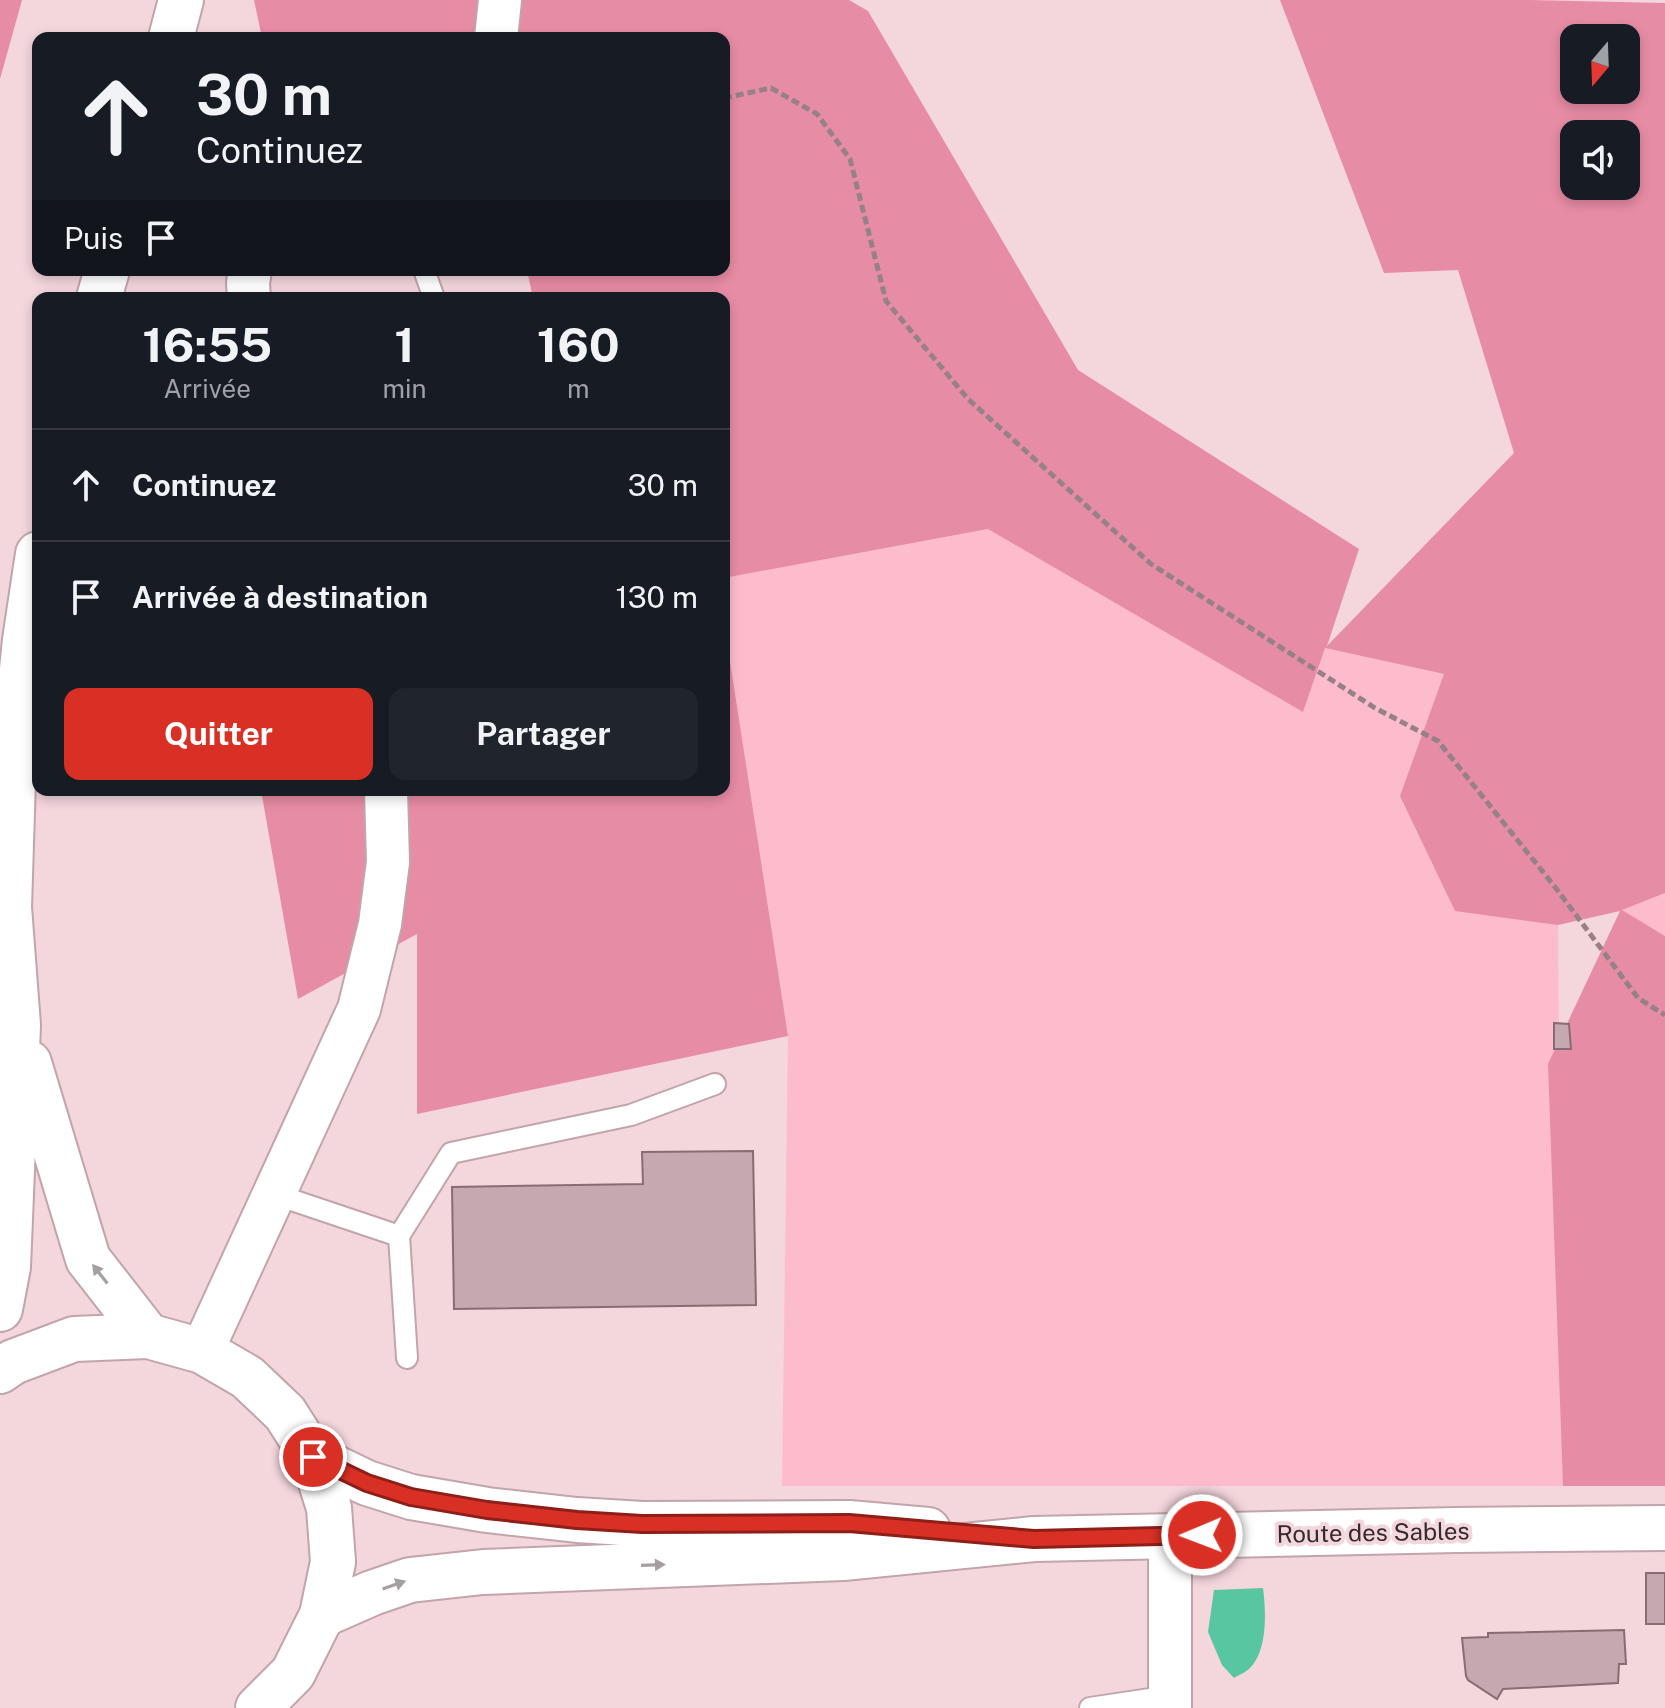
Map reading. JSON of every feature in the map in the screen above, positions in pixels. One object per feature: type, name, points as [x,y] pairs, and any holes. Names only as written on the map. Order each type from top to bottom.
[{"type":"street","points":[[173,32],[181,0]]},
{"type":"street","points":[[497,32],[500,0]]},
{"type":"street","points":[[0,1309],[8,1267],[18,1025],[9,907],[14,749],[32,594]]},
{"type":"street","points":[[202,1351],[359,1009],[380,924],[388,862],[386,796]]},
{"type":"street","points":[[18,1025],[88,1259],[148,1336]]},
{"type":"street","points":[[0,1371],[13,1362],[74,1339],[148,1336],[202,1351],[247,1377],[285,1413],[313,1457],[329,1508],[333,1562],[322,1615],[293,1673],[258,1708]]},
{"type":"street","points":[[313,1457],[367,1483],[411,1497],[487,1510],[642,1524],[849,1523],[1034,1539]]},
{"type":"street","name":"Route des Sables","points":[[1034,1539],[1665,1528]]},
{"type":"street","points":[[1170,1536],[1170,1702]]},
{"type":"street","points":[[322,1615],[410,1580],[483,1572],[843,1558],[1034,1539]]},
{"type":"lane","points":[[407,1358],[399,1236],[451,1153],[631,1115],[715,1084]]},
{"type":"lane","points":[[274,1194],[399,1236]]},
{"type":"lane","points":[[1090,1708],[1170,1702]]},
{"type":"path","points":[[730,97],[771,88],[817,114],[850,159],[886,301],[968,399],[1151,564],[1375,708],[1438,741],[1555,887],[1638,998],[1665,1015]]},
{"type":"shaded area","points":[[0,0],[22,0],[0,79]]},
{"type":"shaded area","points":[[254,0],[849,0],[868,11],[1078,370],[1359,549],[1327,646],[1514,453],[1458,270],[1384,273],[1280,0],[1665,3],[1665,893],[1622,910],[1665,936],[1665,1486],[1563,1486],[1548,1064],[1620,911],[1558,925],[1455,911],[1400,796],[1444,674],[1325,648],[1303,712],[988,529],[730,577],[730,292],[532,292],[528,276],[730,276],[730,32],[261,32]]},
{"type":"shaded area","points":[[988,529],[1325,648],[1444,674],[1558,925],[1563,1486],[782,1486],[788,1036],[730,661],[730,577]]},
{"type":"shaded area","points":[[730,661],[788,1036],[417,1114],[417,934],[298,999],[262,796],[730,796]]},
{"type":"shaded area","points":[[1665,893],[1665,936],[1621,910]]},
{"type":"shaded area","points":[[1263,1588],[1265,1619],[1260,1651],[1250,1668],[1234,1678],[1222,1665],[1208,1632],[1214,1590]]},
{"type":"building","points":[[1554,1023],[1569,1024],[1571,1049],[1554,1049]]},
{"type":"building","points":[[753,1151],[756,1305],[454,1309],[452,1187],[643,1184],[642,1152]]},
{"type":"building","points":[[1646,1573],[1665,1573],[1665,1624],[1646,1624]]},
{"type":"building","points":[[1624,1630],[1626,1664],[1619,1664],[1618,1683],[1503,1689],[1497,1699],[1466,1676],[1462,1638],[1488,1637],[1488,1633]]},
{"type":"route","points":[[313,1457],[367,1483],[411,1497],[487,1510],[577,1520],[642,1524],[849,1523],[1034,1539],[1202,1535]]}]
